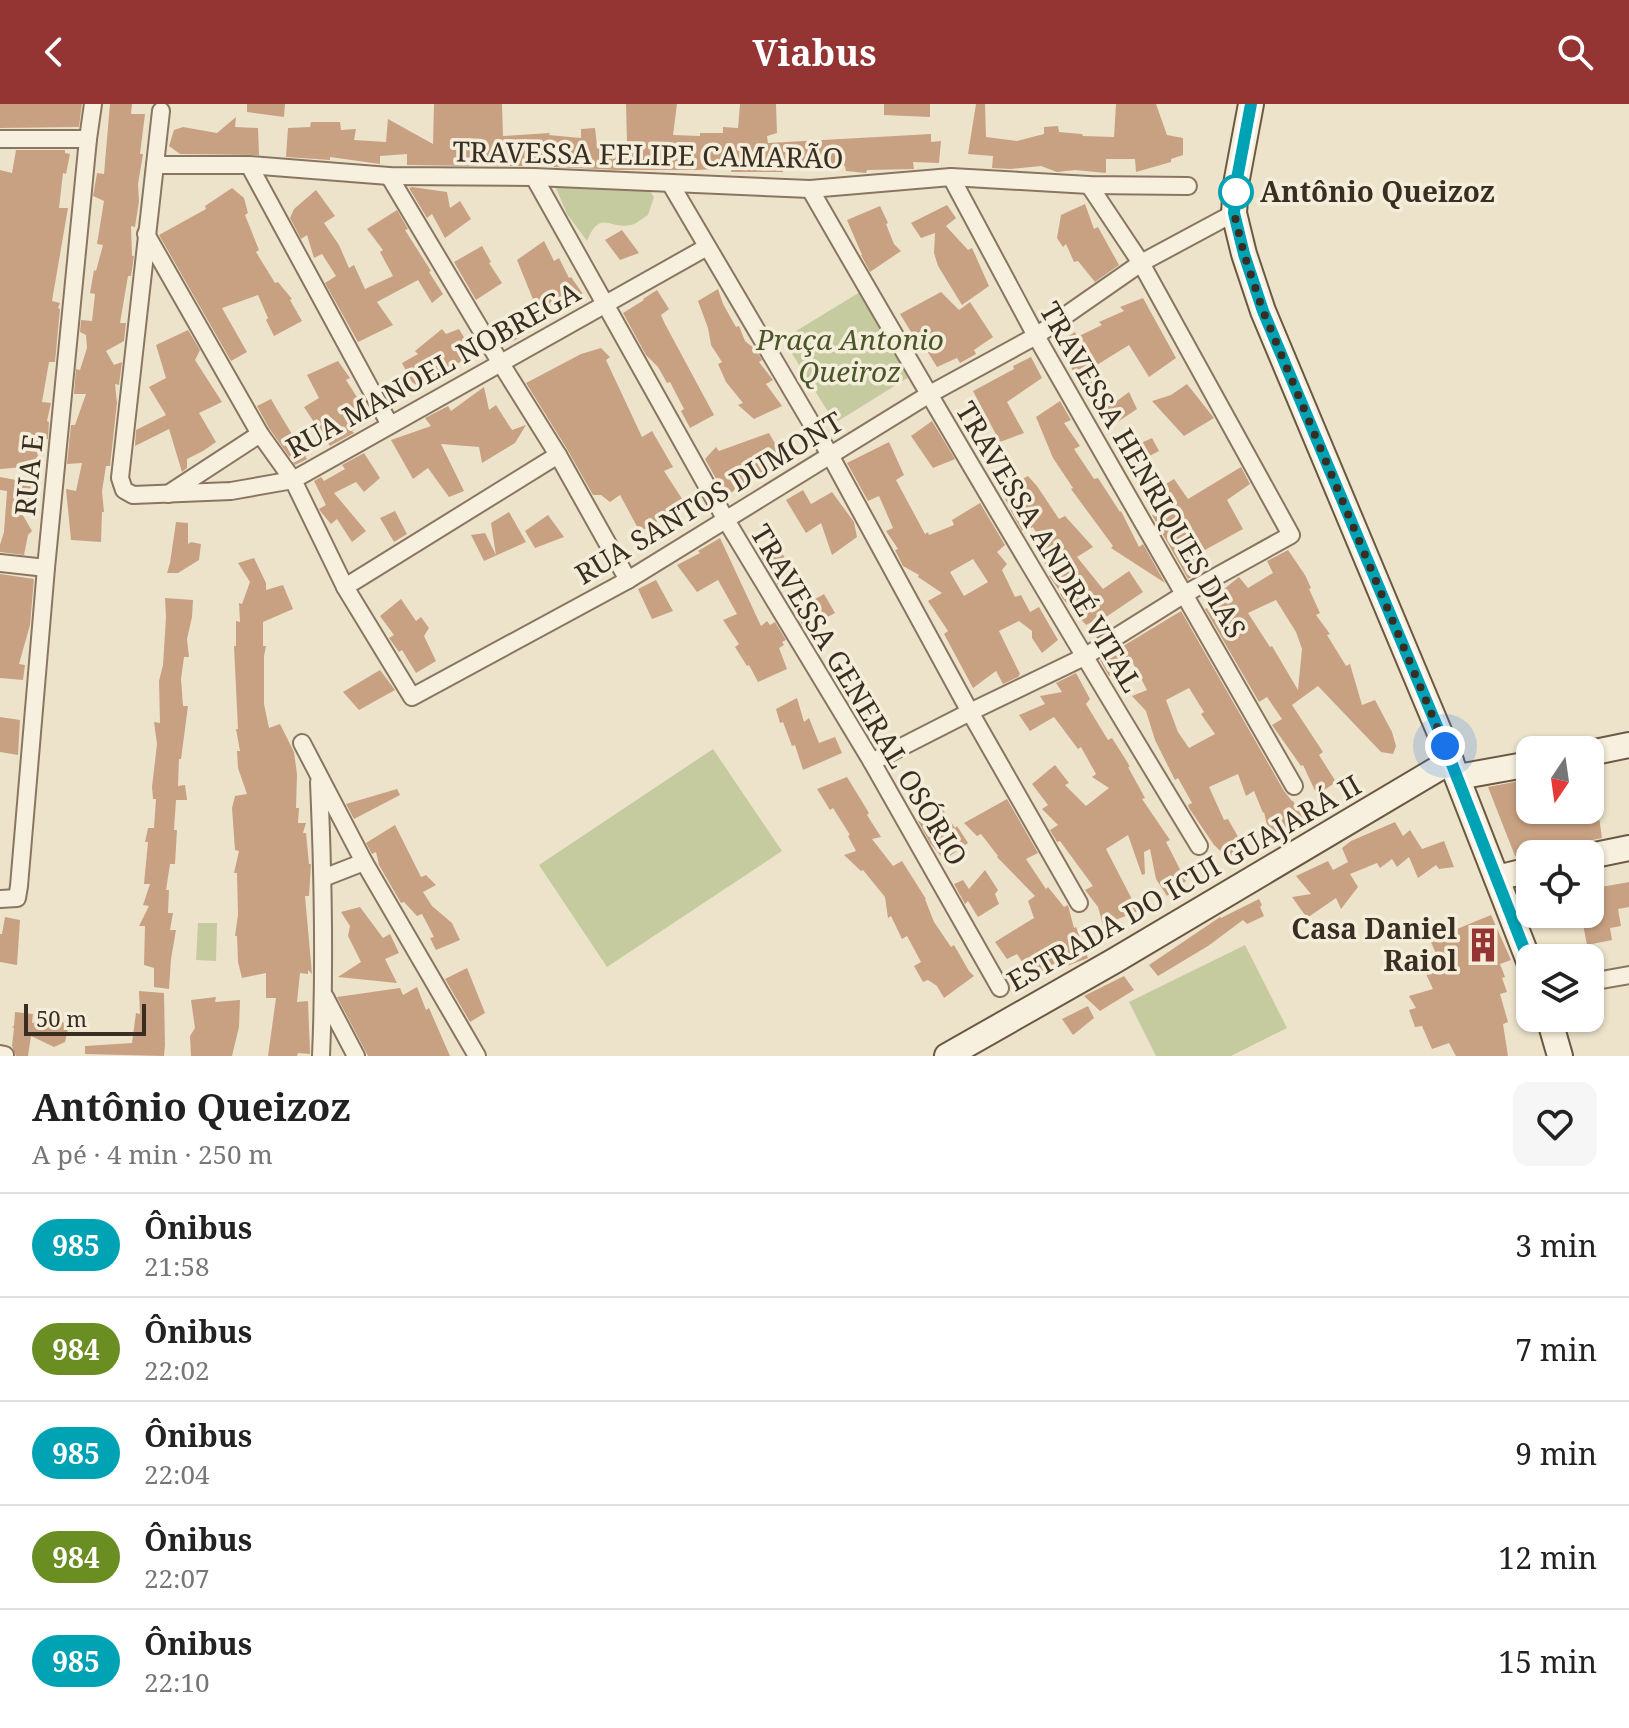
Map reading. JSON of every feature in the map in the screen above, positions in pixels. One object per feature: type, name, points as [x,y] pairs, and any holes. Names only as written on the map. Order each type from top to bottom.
[{"type":"main road","points":[[1251,104],[1236,184],[1234,213],[1244,254],[1263,311],[1454,769],[1522,944]]},
{"type":"main road","points":[[1604,750],[1629,745]]},
{"type":"main road","points":[[1454,769],[1516,765]]},
{"type":"main road","name":"ESTRADA DO ICUI GUAJARÁ II","points":[[947,1056],[1454,769]]},
{"type":"main road","points":[[1604,853],[1629,848]]},
{"type":"main road","points":[[1497,878],[1516,873]]},
{"type":"main road","points":[[1553,1032],[1560,1056]]},
{"type":"street","name":"RUA E","points":[[0,899],[17,898],[46,568],[93,104]]},
{"type":"street","points":[[161,111],[146,234],[260,434],[293,480],[345,587],[558,455]]},
{"type":"street","points":[[0,139],[88,139]]},
{"type":"street","name":"TRAVESSA FELIPE CAMARÃO","points":[[155,165],[249,165],[389,176],[534,177],[810,189],[951,177],[1089,185],[1188,186]]},
{"type":"street","points":[[249,165],[390,425]]},
{"type":"street","points":[[389,176],[558,455],[628,580]]},
{"type":"street","name":"TRAVESSA GENERAL OSÓRIO","points":[[534,177],[726,520],[872,762],[1000,988]]},
{"type":"street","name":"TRAVESSA HENRIQUES DIAS","points":[[951,177],[1036,336],[1294,786]]},
{"type":"street","points":[[670,183],[830,455],[970,712],[1079,903]]},
{"type":"street","points":[[872,762],[1084,657],[1183,595],[1291,535],[1141,263],[1089,185]]},
{"type":"street","name":"TRAVESSA ANDRÉ VITAL","points":[[810,189],[928,395],[1199,846]]},
{"type":"street","name":"RUA SANTOS DUMONT","points":[[345,587],[412,697],[628,580],[928,395],[1036,336],[1141,263],[1234,213]]},
{"type":"street","name":"RUA MANOEL NOBREGA","points":[[146,234],[120,478],[124,490],[133,495],[231,491],[293,480],[707,247]]},
{"type":"street","points":[[168,494],[260,434]]},
{"type":"street","points":[[0,563],[46,568]]},
{"type":"street","points":[[302,743],[364,862],[477,1056]]},
{"type":"street","points":[[318,775],[323,878],[321,1056]]},
{"type":"street","points":[[323,878],[364,862]]},
{"type":"street","points":[[1604,979],[1629,975]]},
{"type":"street","points":[[324,995],[356,1056]]},
{"type":"green space","points":[[552,179],[647,187],[654,197],[648,215],[640,221],[624,226],[601,223],[596,225],[587,241],[567,214]]},
{"type":"green space","name":"Praça Antonio Queiroz","points":[[865,289],[917,372],[835,423],[783,339]]},
{"type":"green space","points":[[713,749],[782,851],[607,967],[539,865]]},
{"type":"green space","points":[[198,923],[217,923],[216,961],[196,960]]},
{"type":"green space","points":[[1245,945],[1287,1028],[1231,1056],[1156,1056],[1129,1002]]},
{"type":"building","points":[[0,104],[82,104],[79,127],[0,128]]},
{"type":"building","points":[[110,104],[132,104],[131,114],[145,114],[139,201],[135,227],[131,226],[134,256],[120,323],[126,323],[124,341],[106,351],[114,365],[122,362],[119,385],[115,384],[117,403],[110,466],[106,466],[102,491],[104,512],[101,542],[71,540],[66,489],[76,491],[82,463],[67,464],[71,425],[75,425],[86,394],[74,394],[76,369],[80,370],[87,348],[86,335],[80,332],[81,320],[92,321],[95,294],[90,293],[103,245],[97,244],[104,201],[93,196],[97,173],[104,174]]},
{"type":"building","points":[[247,104],[285,104],[284,117],[247,112]]},
{"type":"building","points":[[434,104],[502,104],[503,136],[550,133],[581,138],[581,129],[595,128],[597,145],[627,144],[626,104],[677,104],[673,135],[700,136],[700,133],[723,133],[723,127],[738,128],[740,104],[776,104],[777,133],[767,136],[768,143],[931,134],[931,142],[941,141],[939,163],[913,162],[914,169],[867,170],[866,173],[846,171],[845,166],[816,170],[783,169],[783,172],[731,172],[732,168],[617,170],[554,167],[554,163],[536,166],[477,163],[477,166],[407,165],[407,154],[380,156],[380,164],[330,157],[330,160],[286,157],[288,128],[310,127],[311,122],[340,122],[341,130],[356,129],[354,140],[386,142],[388,119],[433,144]]},
{"type":"building","points":[[884,104],[930,104],[930,117],[884,115]]},
{"type":"building","points":[[976,104],[985,104],[986,137],[1017,141],[1044,134],[1044,127],[1058,126],[1059,132],[1114,137],[1116,104],[1156,104],[1167,135],[1183,138],[1183,155],[1171,159],[1171,162],[1136,172],[1135,159],[1106,159],[1106,173],[1057,172],[1041,166],[992,168],[993,156],[968,154]]},
{"type":"building","points":[[236,117],[235,127],[258,128],[259,155],[180,154],[169,146],[174,130],[183,127],[217,133]]},
{"type":"building","points":[[16,150],[65,150],[70,154],[66,174],[63,173],[59,208],[68,208],[52,301],[60,303],[55,362],[49,362],[42,402],[51,403],[47,421],[48,439],[39,438],[37,466],[0,469],[0,170],[12,173]]},
{"type":"building","points":[[232,188],[244,198],[248,213],[245,215],[259,250],[256,252],[275,283],[278,282],[292,299],[302,321],[274,336],[258,295],[222,308],[247,352],[231,361],[159,235],[206,209],[205,206]]},
{"type":"building","points":[[409,188],[447,192],[450,208],[460,201],[471,219],[445,238],[432,214],[427,218]]},
{"type":"building","points":[[316,190],[335,216],[324,223],[339,245],[349,268],[354,265],[365,289],[393,276],[380,252],[383,250],[367,229],[397,210],[408,229],[405,230],[443,294],[432,303],[418,280],[377,302],[393,325],[358,342],[325,283],[336,276],[322,254],[314,258],[307,235],[301,239],[290,218],[294,209]]},
{"type":"building","points":[[1085,204],[1094,229],[1098,227],[1119,265],[1095,282],[1078,261],[1074,262],[1066,244],[1063,247],[1057,238],[1061,215]]},
{"type":"building","points":[[947,205],[956,218],[946,226],[968,250],[972,248],[989,286],[962,305],[938,266],[934,253],[935,233],[921,238],[911,223]]},
{"type":"building","points":[[880,206],[894,244],[901,251],[870,272],[847,220]]},
{"type":"building","points":[[622,230],[639,253],[620,260],[605,240]]},
{"type":"building","points":[[544,241],[554,261],[559,258],[569,278],[585,297],[541,319],[517,260]]},
{"type":"building","points":[[482,246],[502,283],[476,300],[454,262]]},
{"type":"building","points":[[718,289],[736,327],[739,326],[745,341],[756,350],[762,360],[759,362],[773,380],[766,384],[782,406],[754,419],[738,405],[743,403],[726,382],[718,364],[722,362],[711,345],[698,301]]},
{"type":"building","points":[[657,290],[669,309],[661,315],[665,324],[714,415],[690,428],[670,382],[667,383],[646,355],[623,313]]},
{"type":"building","points":[[941,292],[959,310],[970,302],[993,337],[974,350],[976,354],[960,363],[957,358],[937,367],[900,314]]},
{"type":"building","points":[[1143,298],[1176,358],[1149,377],[1129,345],[1092,368],[1117,401],[1129,392],[1137,409],[1116,423],[1103,400],[1095,405],[1056,344],[1075,332],[1077,337],[1102,325],[1099,322],[1124,311],[1120,307]]},
{"type":"building","points":[[522,317],[530,330],[503,346],[496,334]]},
{"type":"building","points":[[442,329],[446,334],[459,329],[474,354],[459,363],[455,362],[418,386],[412,382],[402,363],[418,354],[415,351]]},
{"type":"building","points":[[188,330],[200,350],[195,360],[222,402],[199,413],[216,442],[187,459],[187,468],[182,472],[169,429],[135,446],[136,430],[166,415],[149,387],[166,378],[156,345]]},
{"type":"building","points":[[601,348],[610,357],[606,360],[642,437],[652,431],[673,467],[664,471],[688,508],[669,514],[640,532],[620,495],[610,502],[601,495],[593,495],[526,383],[581,354]]},
{"type":"building","points":[[1031,357],[1042,378],[1007,402],[1024,433],[1000,442],[973,391]]},
{"type":"building","points":[[338,361],[350,378],[346,380],[371,419],[330,446],[304,407],[319,398],[307,375]]},
{"type":"building","points":[[1187,384],[1214,418],[1184,436],[1152,401],[1171,395]]},
{"type":"building","points":[[484,387],[489,410],[496,405],[512,430],[526,425],[515,443],[482,463],[479,447],[441,444],[464,491],[449,497],[428,468],[413,479],[391,440],[431,426],[425,418],[448,406],[451,411]]},
{"type":"building","points":[[271,399],[307,459],[295,465],[257,406]]},
{"type":"building","points":[[1060,401],[1071,420],[1064,423],[1080,446],[1074,449],[1121,511],[1139,547],[1143,544],[1165,583],[1111,548],[1113,546],[1071,489],[1053,458],[1036,417]]},
{"type":"building","points":[[932,421],[955,459],[933,468],[911,436]]},
{"type":"building","points":[[769,433],[785,461],[725,495],[705,459],[716,447],[719,451]]},
{"type":"building","points":[[1152,438],[1159,451],[1138,462],[1130,448]]},
{"type":"building","points":[[889,442],[904,475],[896,480],[925,534],[954,525],[952,520],[980,503],[1005,545],[997,552],[1007,564],[1002,570],[1015,597],[1021,595],[1030,612],[1039,607],[1058,640],[1042,653],[1032,638],[1032,631],[1019,621],[999,631],[1020,674],[1003,684],[996,671],[973,688],[944,634],[948,631],[928,601],[942,593],[903,566],[895,550],[898,549],[886,531],[893,528],[879,496],[868,501],[847,463]],"holes":[[[973,559],[988,582],[964,596],[950,572]]]},
{"type":"building","points":[[364,453],[380,478],[364,492],[356,482],[334,493],[366,531],[352,542],[337,519],[331,524],[319,509],[326,505],[314,481],[321,477],[324,481],[345,469],[342,465]]},
{"type":"building","points":[[1241,467],[1250,484],[1227,500],[1243,529],[1203,551],[1210,567],[1188,579],[1152,515],[1165,508],[1156,490],[1174,479],[1188,499]]},
{"type":"building","points":[[1028,476],[1059,519],[1065,516],[1093,547],[1077,557],[1103,589],[1129,571],[1143,592],[1106,617],[1086,625],[1063,599],[1049,576],[1052,574],[1039,554],[1046,550],[1033,527],[1022,531],[1001,490]]},
{"type":"building","points":[[0,477],[32,483],[29,494],[35,500],[34,515],[21,512],[32,531],[28,535],[24,555],[0,552],[7,491],[0,490]]},
{"type":"building","points":[[803,490],[811,504],[832,492],[854,522],[857,537],[832,555],[821,523],[806,533],[786,500]]},
{"type":"building","points":[[395,511],[407,534],[394,542],[380,518]]},
{"type":"building","points":[[509,512],[526,542],[484,561],[471,535],[485,533],[496,555],[491,523]]},
{"type":"building","points":[[548,515],[564,537],[535,548],[525,531]]},
{"type":"building","points":[[176,522],[188,523],[188,544],[201,544],[199,560],[178,573],[167,573],[170,563]]},
{"type":"building","points":[[720,538],[761,626],[767,621],[770,625],[775,622],[786,640],[779,648],[787,669],[758,682],[735,647],[739,644],[723,620],[737,614],[718,580],[697,592],[677,565]]},
{"type":"building","points":[[779,547],[794,576],[779,587],[761,557]]},
{"type":"building","points":[[1288,550],[1311,588],[1320,613],[1316,615],[1330,634],[1327,635],[1346,666],[1350,664],[1362,705],[1375,700],[1396,746],[1393,754],[1381,752],[1318,686],[1292,705],[1323,752],[1319,755],[1336,782],[1317,795],[1303,765],[1272,725],[1282,719],[1267,697],[1259,702],[1205,609],[1229,596],[1224,589],[1239,577],[1248,588],[1273,573],[1267,561]],"holes":[[[1276,600],[1296,632],[1302,649],[1298,690],[1248,613]]]},
{"type":"building","points":[[254,558],[266,583],[266,590],[283,585],[293,609],[263,622],[263,646],[266,646],[264,704],[269,728],[280,724],[294,752],[298,823],[306,823],[303,833],[306,833],[311,864],[309,896],[305,896],[312,974],[308,970],[308,974],[300,973],[297,1002],[308,1001],[310,1054],[298,1053],[297,1056],[268,1056],[276,998],[266,998],[266,973],[242,978],[235,936],[238,915],[237,873],[234,873],[239,851],[235,850],[232,808],[235,796],[247,794],[238,768],[237,751],[240,751],[236,729],[234,646],[236,621],[240,622],[239,603],[242,604],[250,582],[238,563]]},
{"type":"building","points":[[0,574],[34,579],[30,625],[19,664],[25,665],[23,680],[0,678]]},
{"type":"building","points":[[656,580],[673,611],[652,619],[638,589]]},
{"type":"building","points":[[824,594],[835,613],[805,629],[794,611]]},
{"type":"building","points":[[165,598],[193,600],[187,639],[189,657],[184,657],[181,679],[183,706],[188,706],[178,786],[185,785],[187,800],[176,800],[175,864],[170,864],[166,890],[169,890],[168,913],[173,913],[170,930],[176,930],[169,989],[154,987],[154,968],[144,965],[145,926],[139,926],[149,906],[143,905],[150,884],[144,884],[148,842],[145,842],[148,828],[154,828],[156,799],[153,799],[152,787],[157,744],[154,722],[160,723],[159,681],[163,665]]},
{"type":"building","points":[[401,599],[416,621],[421,617],[429,628],[424,636],[436,661],[416,673],[402,650],[399,652],[389,638],[394,635],[380,616]]},
{"type":"building","points":[[1181,611],[1284,791],[1306,822],[1269,834],[1264,812],[1254,791],[1246,796],[1238,774],[1209,787],[1224,820],[1228,819],[1245,849],[1228,858],[1214,845],[1189,808],[1188,805],[1192,803],[1178,778],[1175,780],[1155,740],[1146,711],[1132,696],[1147,690],[1133,663],[1109,676],[1100,660]],"holes":[[[1189,688],[1204,712],[1201,714],[1215,734],[1189,748],[1178,732],[1166,700]]]},
{"type":"building","points":[[380,670],[395,690],[359,710],[343,692]]},
{"type":"building","points":[[1076,673],[1090,699],[1086,704],[1108,740],[1112,738],[1130,767],[1145,798],[1142,799],[1170,840],[1166,842],[1186,881],[1167,896],[1156,879],[1150,849],[1144,852],[1145,874],[1142,875],[1128,835],[1106,849],[1138,911],[1103,925],[1098,907],[1085,890],[1093,886],[1060,841],[1057,842],[1050,830],[1058,825],[1042,809],[1048,805],[1032,784],[1055,765],[1069,783],[1065,785],[1086,806],[1109,788],[1092,777],[1096,774],[1081,747],[1078,749],[1054,717],[1030,731],[1019,715],[1045,704],[1040,696],[1062,692],[1056,683]]},
{"type":"building","points":[[797,698],[804,722],[809,718],[819,743],[835,737],[842,753],[803,770],[795,745],[792,746],[776,709]]},
{"type":"building","points":[[0,717],[20,720],[18,755],[0,752]]},
{"type":"building","points":[[847,777],[881,837],[872,839],[893,866],[902,861],[926,899],[934,922],[974,976],[944,998],[937,986],[928,980],[923,982],[914,966],[921,962],[907,936],[902,939],[891,916],[888,918],[885,897],[863,870],[844,855],[856,851],[850,835],[817,789]]},
{"type":"building","points":[[1516,782],[1516,824],[1600,824],[1602,838],[1516,840],[1515,856],[1488,787]]},
{"type":"building","points":[[397,789],[400,795],[354,819],[346,804]]},
{"type":"building","points":[[1007,799],[1038,853],[1026,859],[1046,889],[1048,887],[1064,907],[1068,905],[1074,928],[1088,958],[1059,969],[1057,962],[1032,977],[1017,954],[1007,959],[995,942],[1034,918],[1028,901],[1035,896],[997,857],[981,834],[977,836],[964,823]]},
{"type":"building","points":[[939,804],[968,843],[944,860],[918,821],[934,813]]},
{"type":"building","points":[[1395,822],[1403,836],[1410,830],[1422,849],[1444,841],[1454,867],[1439,869],[1436,865],[1418,878],[1409,857],[1397,867],[1392,859],[1380,868],[1377,863],[1350,874],[1358,887],[1341,909],[1336,898],[1307,918],[1292,897],[1311,894],[1296,876],[1328,861],[1333,870],[1348,862],[1342,848]]},
{"type":"building","points":[[395,825],[421,877],[426,875],[436,885],[423,892],[432,906],[452,923],[460,940],[436,950],[430,938],[434,937],[422,914],[417,916],[404,902],[401,903],[379,865],[376,852],[372,854],[366,843]]},
{"type":"building","points":[[985,870],[998,890],[995,894],[999,904],[978,917],[968,901],[965,904],[954,884],[963,880],[969,889]]},
{"type":"building","points":[[1629,882],[1629,907],[1618,909],[1621,926],[1610,928],[1612,940],[1587,944],[1584,928],[1604,928],[1604,886]]},
{"type":"building","points":[[1259,899],[1264,916],[1247,924],[1243,920],[1208,946],[1158,976],[1149,965],[1220,917]]},
{"type":"building","points":[[360,907],[383,938],[390,934],[399,953],[385,959],[397,983],[338,977],[361,962],[348,936],[350,926],[341,912]]},
{"type":"building","points":[[1491,915],[1511,960],[1500,964],[1507,992],[1500,994],[1508,1022],[1503,1024],[1508,1056],[1456,1056],[1449,1043],[1432,1049],[1422,1026],[1415,1027],[1409,1010],[1416,1008],[1409,996],[1433,989],[1426,974],[1443,969],[1430,940]]},
{"type":"building","points":[[5,917],[20,920],[17,965],[0,962],[0,934]]},
{"type":"building","points":[[467,968],[485,1013],[470,1022],[445,979]]},
{"type":"building","points":[[1124,976],[1134,990],[1100,1011],[1084,996]]},
{"type":"building","points":[[417,987],[450,1056],[368,1056],[337,997],[400,988],[403,995]]},
{"type":"building","points":[[139,991],[164,993],[164,1056],[85,1054],[85,1046],[132,1043],[136,1013],[140,1014]]},
{"type":"building","points":[[216,997],[215,1002],[240,1000],[239,1027],[232,1056],[191,1056],[190,1036],[195,1028],[191,1000]]},
{"type":"building","points":[[1088,1006],[1094,1018],[1073,1035],[1062,1019]]},
{"type":"building","points":[[15,1012],[33,1014],[32,1023],[54,1019],[63,1022],[68,1029],[65,1042],[54,1047],[31,1036],[28,1056],[16,1056],[12,1046]]},
{"type":"bus line","name":"985","points":[[1251,104],[1236,184],[1234,213],[1244,254],[1263,311],[1439,731],[1522,944]]},
{"type":"place","name":"Antônio Queizoz","points":[[1236,192]]},
{"type":"place","name":"Casa Daniel Raiol","points":[[1483,945]]},
{"type":"route","points":[[1236,192],[1236,184],[1234,213],[1263,311],[1445,746]]}]
